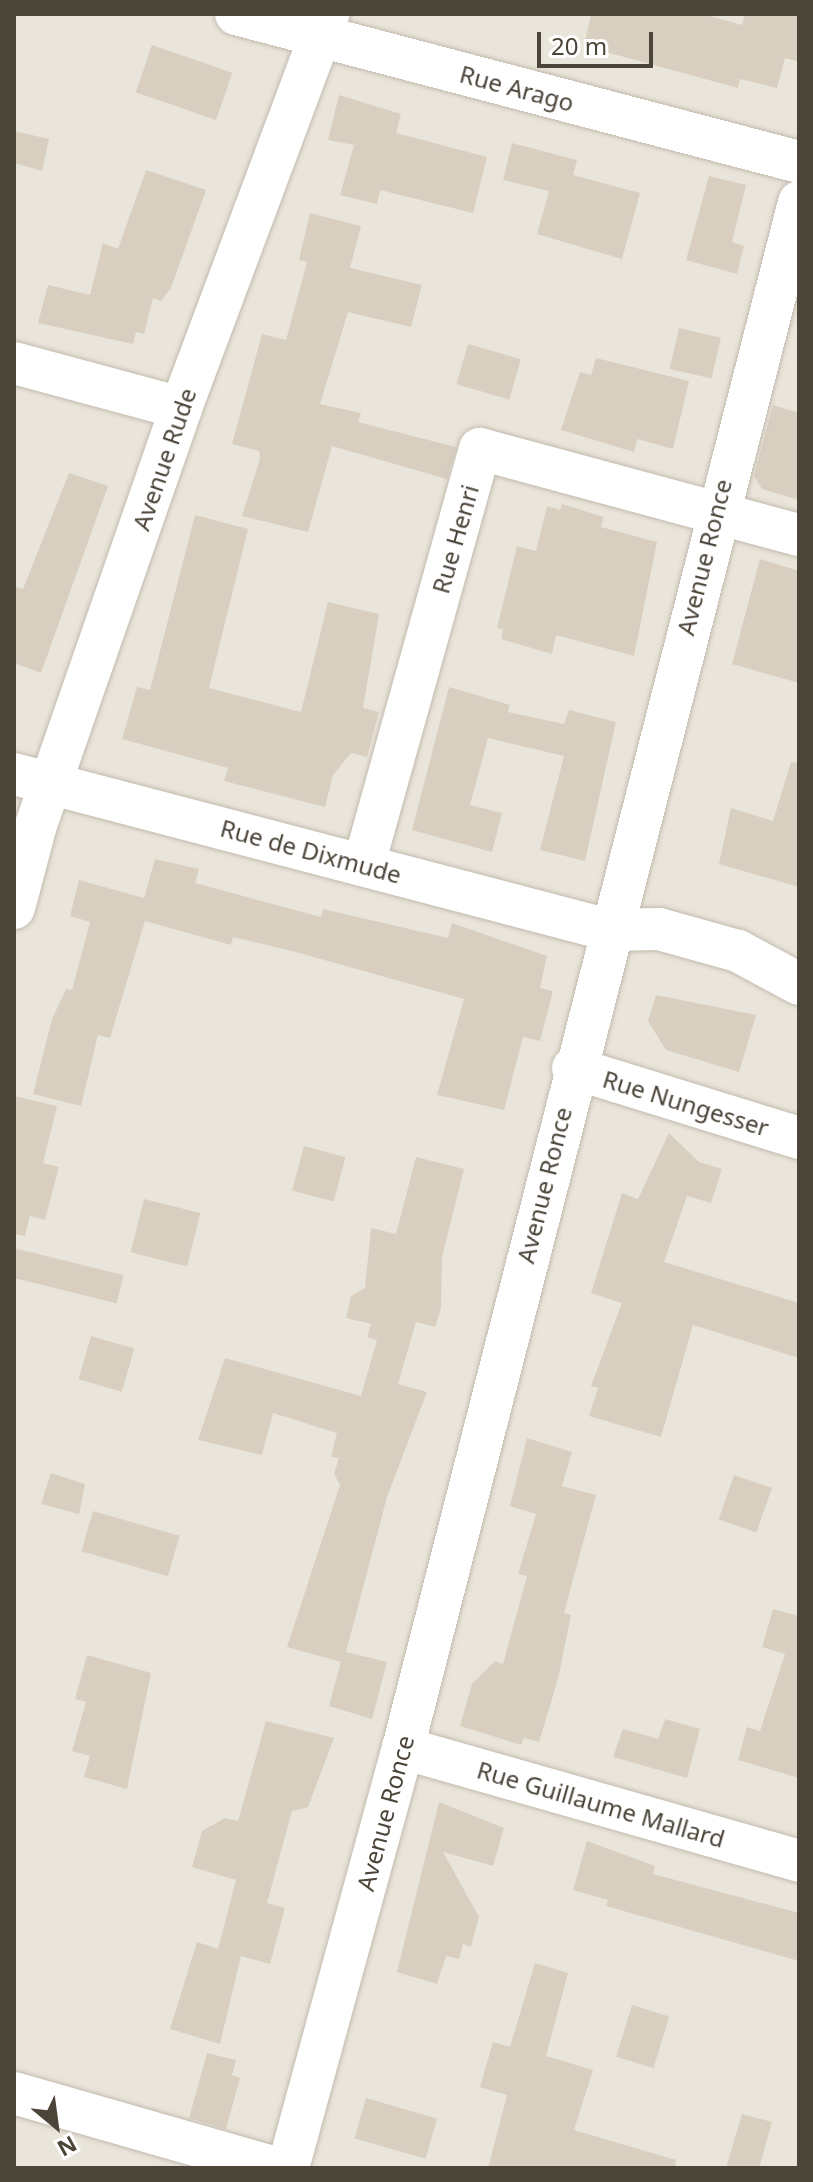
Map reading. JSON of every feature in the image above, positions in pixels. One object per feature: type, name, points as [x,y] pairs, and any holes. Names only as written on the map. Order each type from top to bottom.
[{"type":"street","name":"Rue Arago","points":[[236,14],[324,25],[799,162]]},
{"type":"street","name":"Avenue Rude","points":[[14,908],[32,779],[181,408],[324,25]]},
{"type":"street","name":"Avenue Ronce","points":[[288,2168],[403,1748],[715,511],[799,202]]},
{"type":"street","points":[[14,363],[181,408]]},
{"type":"street","name":"Rue Henri","points":[[364,864],[480,449],[715,511]]},
{"type":"street","points":[[715,511],[799,535]]},
{"type":"street","name":"Rue de Dixmude","points":[[32,779],[609,930],[659,929],[738,951],[799,984]]},
{"type":"street","name":"Rue Nungesser","points":[[573,1068],[799,1138]]},
{"type":"street","name":"Rue Guillaume Mallard","points":[[403,1748],[799,1861]]},
{"type":"street","points":[[14,2093],[276,2168]]},
{"type":"shaded area","points":[[14,14],[799,14],[799,2168],[14,2168]]},
{"type":"building","points":[[591,14],[703,14],[742,25],[745,14],[799,14],[799,62],[785,58],[777,88],[740,79],[738,88],[584,46]]},
{"type":"building","points":[[152,45],[232,73],[216,120],[136,92]]},
{"type":"building","points":[[339,95],[401,114],[396,133],[487,157],[473,213],[380,190],[377,204],[340,195],[354,145],[328,140]]},
{"type":"building","points":[[14,131],[49,139],[42,171],[14,163]]},
{"type":"building","points":[[512,143],[577,160],[573,175],[640,193],[622,259],[537,234],[549,191],[503,180]]},
{"type":"building","points":[[146,170],[206,190],[171,288],[161,301],[153,298],[144,334],[136,332],[133,344],[38,323],[48,285],[90,295],[103,243],[118,249]]},
{"type":"building","points":[[709,176],[746,185],[732,242],[744,246],[737,274],[686,260]]},
{"type":"building","points":[[310,213],[361,226],[350,268],[422,285],[411,327],[348,312],[320,404],[361,413],[358,422],[456,447],[447,479],[332,446],[308,532],[242,516],[260,459],[259,451],[232,444],[262,334],[286,340],[307,262],[299,260]]},
{"type":"building","points":[[679,328],[721,338],[711,379],[670,369]]},
{"type":"building","points":[[468,344],[521,359],[509,400],[456,384]]},
{"type":"building","points":[[596,358],[689,381],[673,449],[637,439],[634,452],[561,430],[580,372],[591,375]]},
{"type":"building","points":[[773,405],[799,413],[799,500],[762,489],[754,476]]},
{"type":"building","points":[[69,473],[108,486],[41,673],[14,663],[14,586],[23,589]]},
{"type":"building","points":[[562,504],[604,517],[601,527],[657,542],[634,656],[556,635],[552,654],[501,639],[503,630],[497,628],[517,546],[536,551],[547,506],[560,510]]},
{"type":"building","points":[[195,515],[248,529],[209,688],[301,712],[328,602],[379,614],[363,708],[379,712],[367,757],[351,753],[333,775],[325,807],[224,781],[228,768],[122,739],[137,687],[150,690]]},
{"type":"building","points":[[760,559],[799,571],[799,683],[732,664]]},
{"type":"building","points":[[449,687],[510,705],[508,712],[564,724],[569,710],[616,722],[585,861],[540,850],[564,756],[488,738],[470,805],[502,813],[492,852],[412,830]]},
{"type":"building","points":[[791,762],[799,763],[799,887],[719,864],[731,808],[773,821]]},
{"type":"building","points":[[155,859],[199,869],[195,883],[321,917],[323,909],[448,938],[452,923],[547,956],[540,988],[553,991],[540,1041],[523,1037],[504,1110],[437,1095],[464,999],[292,951],[233,937],[231,945],[145,921],[110,1038],[98,1035],[81,1106],[33,1094],[52,1019],[66,989],[72,990],[90,922],[70,916],[79,880],[144,898]]},
{"type":"building","points":[[656,995],[756,1015],[739,1072],[666,1050],[648,1021]]},
{"type":"building","points":[[14,1096],[57,1106],[43,1163],[59,1167],[45,1220],[30,1216],[25,1236],[14,1234]]},
{"type":"building","points":[[669,1133],[699,1162],[722,1169],[711,1203],[687,1196],[664,1262],[799,1303],[799,1358],[693,1325],[661,1437],[589,1416],[598,1388],[591,1386],[622,1303],[591,1293],[622,1193],[638,1199]]},
{"type":"building","points":[[304,1146],[346,1157],[334,1202],[292,1190]]},
{"type":"building","points":[[416,1157],[464,1169],[442,1257],[441,1308],[435,1327],[416,1322],[398,1384],[427,1392],[387,1497],[346,1652],[387,1662],[372,1719],[329,1706],[341,1662],[287,1647],[340,1485],[334,1474],[339,1458],[331,1457],[337,1433],[273,1413],[262,1455],[198,1440],[225,1358],[361,1396],[377,1340],[367,1337],[371,1324],[346,1318],[351,1296],[365,1288],[371,1228],[396,1234]]},
{"type":"building","points":[[144,1199],[200,1213],[187,1266],[131,1252]]},
{"type":"building","points":[[14,1248],[124,1275],[117,1303],[14,1278]]},
{"type":"building","points":[[91,1336],[134,1348],[122,1392],[79,1379]]},
{"type":"building","points":[[527,1438],[572,1452],[562,1486],[596,1495],[564,1613],[571,1615],[558,1679],[539,1742],[524,1738],[521,1745],[460,1726],[472,1684],[495,1661],[503,1664],[527,1576],[518,1574],[536,1514],[510,1506]]},
{"type":"building","points":[[51,1473],[85,1484],[79,1514],[41,1504]]},
{"type":"building","points":[[734,1475],[772,1488],[757,1532],[719,1519]]},
{"type":"building","points":[[93,1511],[180,1536],[168,1576],[81,1551]]},
{"type":"building","points":[[773,1609],[799,1616],[799,1778],[738,1760],[747,1727],[760,1731],[785,1654],[762,1647]]},
{"type":"building","points":[[87,1655],[151,1673],[127,1789],[84,1777],[90,1756],[72,1751],[86,1702],[75,1699]]},
{"type":"building","points":[[665,1719],[700,1729],[687,1778],[613,1757],[623,1729],[658,1739]]},
{"type":"building","points":[[266,1721],[334,1738],[308,1807],[292,1811],[267,1903],[285,1908],[270,1964],[241,1956],[220,2044],[170,2029],[197,1942],[218,1949],[236,1880],[192,1867],[202,1831],[225,1818],[238,1821]]},
{"type":"building","points":[[439,1802],[504,1828],[493,1866],[443,1852],[479,1917],[471,1947],[463,1944],[459,1959],[446,1956],[437,1984],[397,1972]]},
{"type":"building","points":[[587,1841],[655,1866],[653,1874],[799,1913],[799,1961],[606,1906],[608,1900],[573,1890]]},
{"type":"building","points":[[535,1963],[568,1973],[546,2056],[593,2070],[574,2130],[676,2160],[675,2168],[488,2168],[507,2095],[480,2087],[493,2042],[510,2047]]},
{"type":"building","points":[[632,2005],[669,2016],[654,2068],[616,2057]]},
{"type":"building","points":[[207,2053],[236,2060],[232,2075],[240,2078],[226,2129],[189,2118]]},
{"type":"building","points":[[366,2098],[437,2118],[426,2159],[354,2138]]},
{"type":"building","points":[[742,2114],[772,2122],[759,2168],[726,2168]]}]
